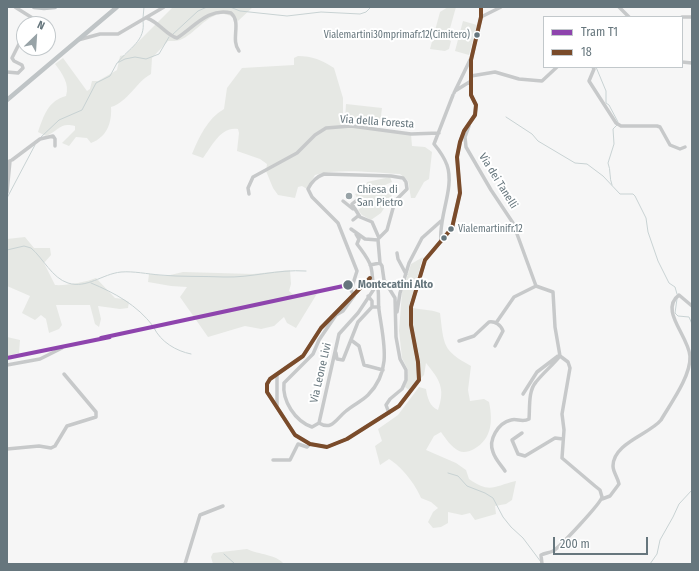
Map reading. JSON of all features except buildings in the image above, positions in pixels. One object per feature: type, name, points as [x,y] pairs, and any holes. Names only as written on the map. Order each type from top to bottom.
[{"type":"main road","points":[[34,7],[55,7]]},
{"type":"main road","points":[[7,100],[116,7]]},
{"type":"street","points":[[15,7],[29,16]]},
{"type":"street","points":[[78,40],[100,34],[118,34],[164,7]]},
{"type":"street","points":[[370,278],[352,294],[318,331],[303,356],[277,376],[269,380],[266,389],[277,409],[295,435],[310,444],[321,447],[335,445],[399,406],[419,380],[418,362],[411,325],[411,307],[425,260],[452,228],[460,194],[458,157],[460,142],[464,130],[475,115],[476,105],[471,95],[471,60],[481,18],[481,7]]},
{"type":"street","points":[[481,18],[501,7]]},
{"type":"street","points":[[619,7],[629,16]]},
{"type":"street","points":[[147,18],[158,22],[171,37],[177,38],[203,17],[224,11],[231,13],[236,20],[234,40],[239,51]]},
{"type":"street","points":[[7,72],[18,73],[23,68],[22,65],[14,62],[12,58],[16,50]]},
{"type":"street","points":[[441,242],[441,221],[449,176],[445,160],[434,144],[454,93],[471,60]]},
{"type":"street","points":[[471,76],[495,72],[519,79],[542,81],[556,68]]},
{"type":"street","points":[[594,68],[589,81],[616,123],[621,126],[660,127],[670,145],[680,149],[685,147]]},
{"type":"street","points":[[454,93],[471,81]]},
{"type":"street","name":"Via dei Tanelli","points":[[469,124],[465,137],[466,147],[514,223],[536,286]]},
{"type":"street","name":"Via della Foresta","points":[[250,194],[248,188],[253,177],[297,153],[315,135],[326,128],[351,126],[411,134],[439,133]]},
{"type":"street","points":[[7,192],[8,162],[42,137],[52,136],[56,139],[55,146]]},
{"type":"street","points":[[351,229],[359,239],[357,244],[370,265],[370,278],[375,284],[386,355],[378,384],[370,394],[346,411],[334,424],[324,426],[318,424],[312,427],[295,416],[283,387],[284,382],[313,354],[319,340],[336,315],[343,311],[354,296],[351,290],[357,271],[338,223],[312,197],[308,189],[317,177],[324,174],[392,176],[403,178],[406,182],[407,189],[395,201],[387,230],[378,239],[371,240],[365,239],[356,234]]},
{"type":"street","points":[[357,200],[352,204],[360,217]]},
{"type":"street","points":[[343,201],[360,217],[372,222],[378,239],[383,277],[395,298],[397,313]]},
{"type":"street","points":[[354,220],[360,217]]},
{"type":"street","points":[[389,413],[386,405],[387,402],[402,390],[406,380],[406,370],[400,359],[396,337],[396,322],[406,274],[409,263],[422,238],[441,221]]},
{"type":"street","points":[[397,253],[398,260],[406,274]]},
{"type":"street","points":[[370,265],[381,264]]},
{"type":"street","points":[[496,323],[514,297],[536,286],[553,292],[555,327],[560,354],[568,362],[570,368],[562,414],[564,430],[562,458],[600,490],[602,499]]},
{"type":"street","name":"Via Leone Livi","points":[[318,424],[339,334],[358,313],[368,296],[376,290]]},
{"type":"street","points":[[541,563],[541,555],[553,551],[563,543],[602,499],[610,496],[619,484],[613,466],[617,455],[636,436],[656,427],[665,413],[687,373],[690,356],[678,324],[671,313],[673,300],[679,295],[692,306]]},
{"type":"street","points":[[337,359],[342,360],[358,322],[372,307],[372,301],[368,296]]},
{"type":"street","points":[[372,307],[379,307]]},
{"type":"street","points":[[459,341],[474,336],[489,322],[496,323],[503,331],[495,346]]},
{"type":"street","points":[[351,340],[360,346],[364,365],[383,370]]},
{"type":"street","points":[[7,365],[40,359],[62,348]]},
{"type":"street","points":[[327,381],[337,359],[336,349]]},
{"type":"street","points":[[523,394],[537,372],[560,354]]},
{"type":"street","points":[[505,471],[492,451],[495,432],[499,427],[511,420],[525,422],[529,419],[530,396],[535,382],[550,369],[560,354]]},
{"type":"street","points":[[7,449],[39,446],[51,448],[55,446],[67,426],[96,417],[96,412],[64,374]]},
{"type":"street","points":[[277,376],[277,409]]},
{"type":"street","points":[[522,433],[512,440],[518,454],[525,456],[555,438],[563,439]]},
{"type":"street","points":[[273,460],[290,460],[298,444],[306,447],[310,444]]},
{"type":"street","points":[[185,564],[200,515],[223,506]]},
{"type":"shaded area","points":[[173,7],[253,7],[238,21],[229,15],[222,14],[214,16],[180,40],[168,41],[152,58],[151,74],[122,101],[111,107],[111,119],[105,133],[91,143],[87,138],[76,137],[69,146],[62,143],[75,130],[75,126],[62,126],[46,136],[38,132],[45,114],[51,105],[60,98],[66,96],[67,92],[63,75],[55,64],[63,58],[87,91],[90,89],[92,81],[98,81],[117,70],[120,56],[125,55]]},
{"type":"shaded area","points":[[448,7],[456,7],[447,39],[451,41],[449,49],[445,51],[430,49],[440,12]]},
{"type":"shaded area","points":[[463,21],[477,25],[469,55],[455,51]]},
{"type":"shaded area","points":[[298,56],[317,59],[334,68],[343,98],[343,120],[375,129],[411,134],[412,146],[425,147],[432,152],[429,179],[424,182],[415,198],[411,198],[408,181],[400,174],[357,172],[335,172],[315,175],[307,189],[302,186],[298,187],[295,198],[278,195],[273,188],[266,171],[267,164],[260,159],[237,151],[238,129],[232,129],[222,134],[203,158],[192,154],[208,123],[224,109],[227,88],[242,68],[294,65],[294,58]]},
{"type":"shaded area","points":[[346,104],[382,108],[380,124],[345,120]]},
{"type":"shaded area","points":[[390,177],[392,182],[385,185],[392,196],[381,213],[371,220],[362,215],[358,210],[362,207],[355,194],[365,191],[367,182]]},
{"type":"shaded area","points":[[25,237],[34,248],[50,248],[51,255],[44,263],[55,285],[76,283],[96,278],[115,298],[123,299],[129,302],[128,308],[120,309],[98,306],[101,319],[99,327],[95,324],[90,305],[56,305],[62,325],[59,329],[49,333],[46,319],[41,315],[35,320],[22,313],[30,296],[7,286],[7,239]]},
{"type":"shaded area","points":[[423,257],[409,307],[440,313],[442,333],[446,346],[454,355],[471,366],[468,390],[470,401],[484,399],[489,402],[491,416],[488,435],[480,445],[472,450],[464,452],[459,451],[451,445],[441,432],[434,436],[426,450],[456,463],[466,470],[469,479],[476,484],[487,488],[497,487],[516,481],[512,500],[506,504],[495,506],[496,514],[475,520],[470,513],[462,515],[448,512],[448,523],[441,527],[433,528],[428,522],[433,512],[438,508],[431,502],[421,498],[416,487],[408,476],[394,462],[389,459],[380,465],[375,446],[382,441],[378,429],[398,415],[419,387],[426,389],[429,401],[435,409],[438,410],[441,396],[440,384],[426,363],[424,375],[409,390],[405,387],[408,370],[402,358],[399,331],[402,292],[411,264]]},
{"type":"shaded area","points":[[290,270],[291,284],[289,291],[296,297],[318,292],[296,328],[287,323],[284,317],[274,326],[261,329],[245,326],[208,337],[180,297],[187,287],[148,282],[149,274],[166,276],[183,272],[253,274]]},
{"type":"shaded area","points":[[7,337],[20,340],[19,353],[7,356]]},
{"type":"shaded area","points":[[247,549],[277,558],[284,564],[213,564],[211,557],[213,553]]},
{"type":"waterway","points":[[143,18],[144,7]]},
{"type":"waterway","points":[[172,35],[198,11],[207,7]]},
{"type":"waterway","points":[[230,7],[240,11],[287,16],[321,12],[360,14],[366,12],[371,7]]},
{"type":"waterway","points":[[118,62],[136,44],[142,34],[143,21]]},
{"type":"waterway","points":[[40,138],[59,120],[82,110],[96,83],[110,76],[117,63],[125,59],[135,57],[146,59],[159,54],[169,37]]},
{"type":"waterway","points":[[596,68],[606,91],[606,103],[609,105],[618,122]]},
{"type":"waterway","points":[[506,117],[532,134],[538,141],[575,163],[587,164],[603,176],[620,194],[633,194],[635,196],[646,218],[648,232],[658,261],[669,283],[675,287],[677,294]]},
{"type":"waterway","points":[[612,185],[608,163],[614,144],[613,129],[617,125]]},
{"type":"waterway","points":[[7,198],[35,145]]},
{"type":"waterway","points":[[7,250],[24,246],[31,248],[57,277],[68,283],[75,284],[88,283],[107,275],[121,272],[176,276],[234,277],[285,271],[306,271]]},
{"type":"waterway","points":[[91,283],[125,300],[140,312],[153,326]]},
{"type":"waterway","points":[[677,299],[675,313],[678,316],[689,317],[692,324]]},
{"type":"waterway","points":[[154,328],[165,342],[180,351],[191,354]]},
{"type":"waterway","points":[[448,473],[458,476],[467,486],[493,498],[503,517],[523,538],[541,562]]},
{"type":"waterway","points":[[650,564],[657,554],[660,540],[679,504],[692,490]]},
{"type":"waterway","points":[[224,554],[235,564]]},
{"type":"tram line","name":"T1","points":[[101,338],[348,285]]},
{"type":"tram line","name":"T1","points":[[7,358],[110,337]]},
{"type":"transit line","name":"18","points":[[370,278],[321,328],[303,356],[270,379],[267,384],[267,392],[295,435],[310,444],[327,447],[347,439],[399,406],[419,380],[418,362],[411,325],[411,307],[425,260],[452,228],[460,193],[457,157],[460,142],[464,131],[475,115],[476,105],[471,95],[471,60],[481,17],[481,7]]},
{"type":"place","name":"Vialemartini30mprimafr.12(Cimitero)","points":[[477,35]]},
{"type":"place","name":"Chiesa di San Pietro","points":[[349,196]]},
{"type":"place","name":"Vialemartinifr.12","points":[[451,229]]},
{"type":"place","name":"Montecatini Alto","points":[[348,285]]}]
